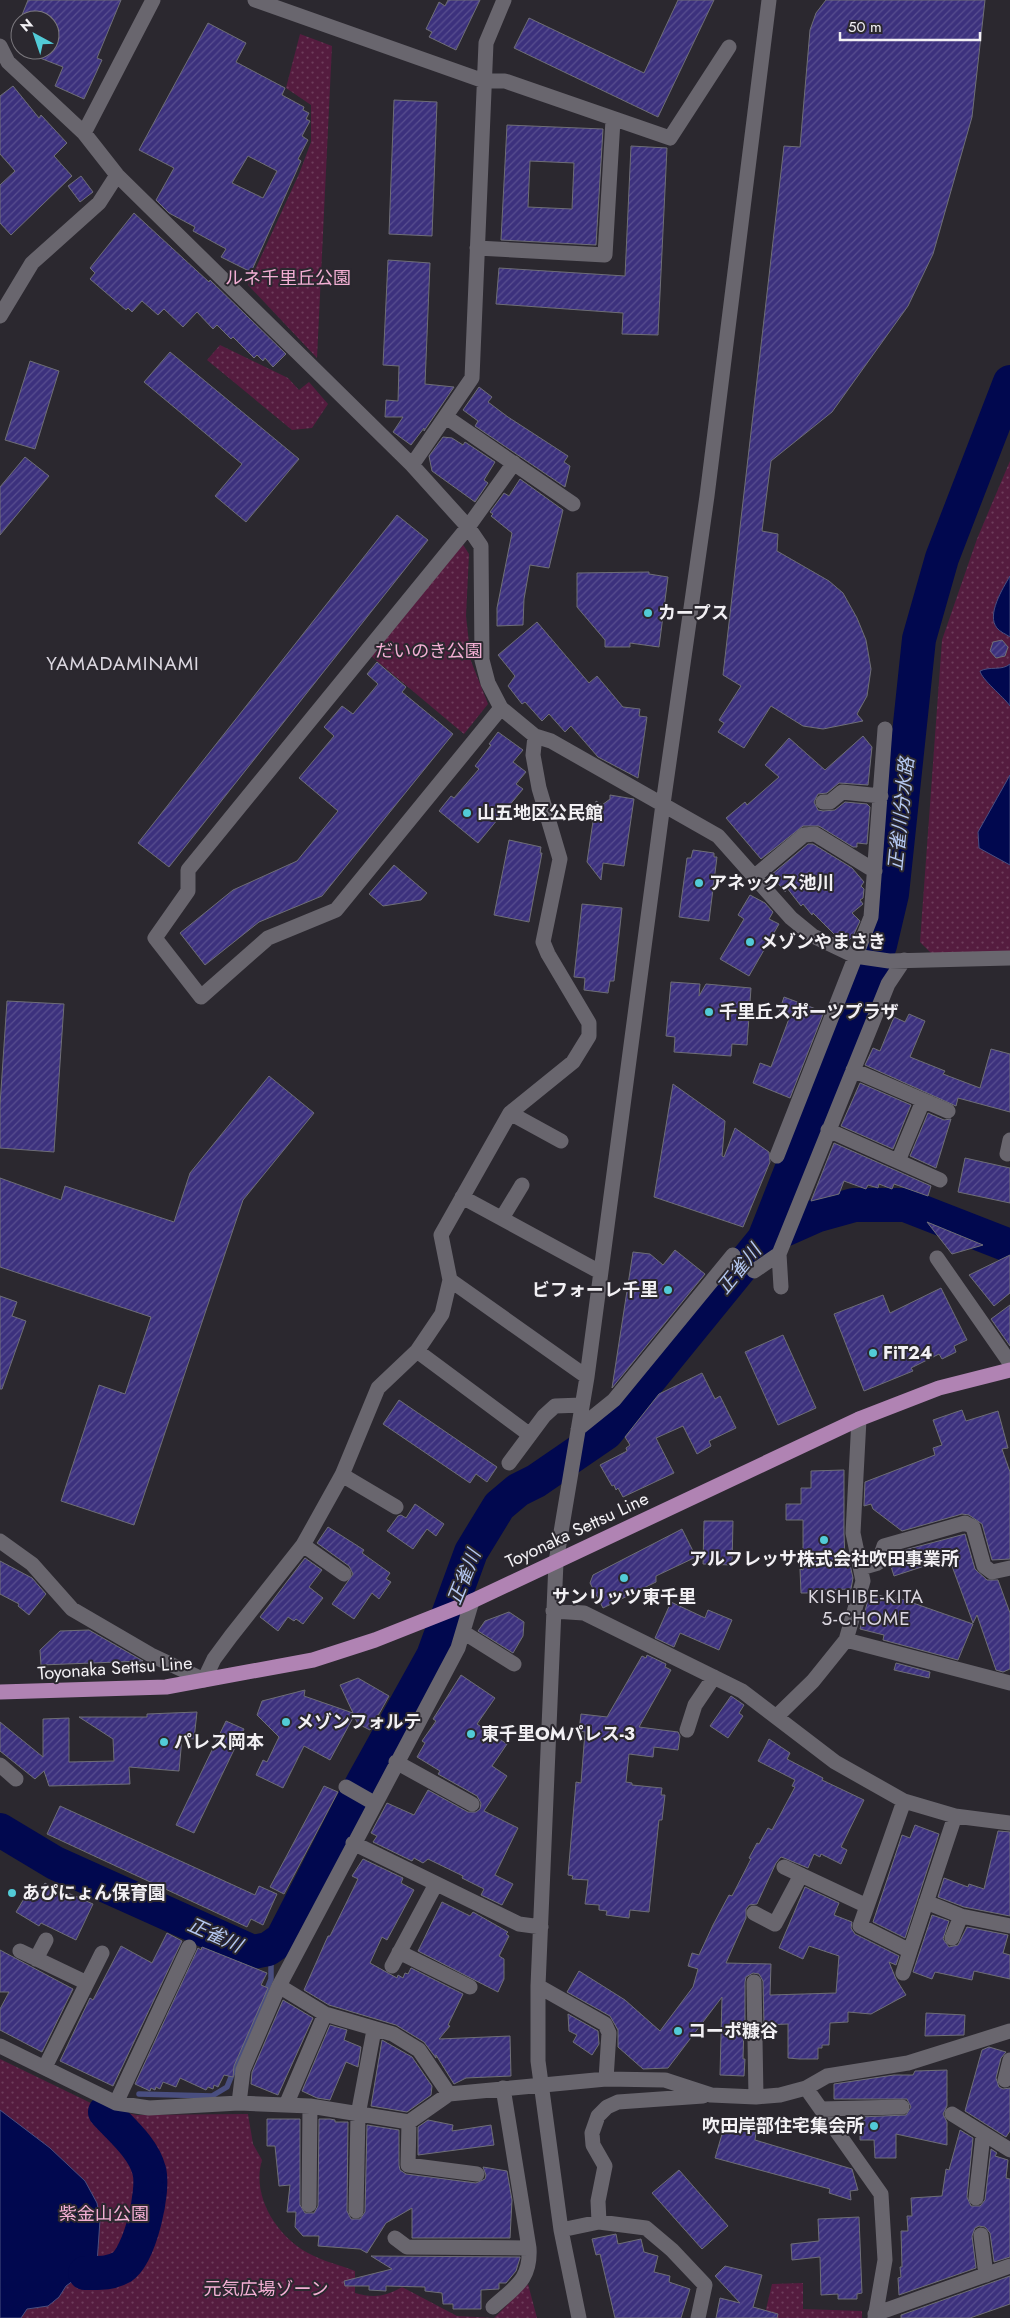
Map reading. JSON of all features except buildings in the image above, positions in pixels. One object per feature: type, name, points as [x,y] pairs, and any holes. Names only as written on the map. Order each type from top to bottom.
[{"type":"main road","name":"Toyonaka Settsu Line","points":[[0,1692],[166,1687],[313,1660],[428,1620],[469,1603],[860,1419],[939,1388],[1010,1370]]},
{"type":"street","points":[[84,133],[153,0]]},
{"type":"street","points":[[255,0],[484,81],[505,81],[670,138],[729,48]]},
{"type":"street","points":[[412,466],[472,378],[486,43],[504,0]]},
{"type":"street","points":[[579,2318],[561,2230],[541,2086],[538,1986],[556,1562],[586,1377],[663,804],[707,496],[770,0]]},
{"type":"street","points":[[0,46],[4,68],[84,133],[117,175],[412,466],[468,527],[481,546],[482,660],[488,683],[501,708],[536,736],[551,741],[718,836],[791,918],[813,936],[860,956],[889,961],[921,962],[1010,958]]},
{"type":"street","points":[[477,248],[605,255],[614,120]]},
{"type":"street","points":[[0,316],[32,263],[99,203],[117,175]]},
{"type":"street","points":[[446,417],[573,504]]},
{"type":"street","points":[[501,708],[336,910],[268,938],[201,997],[155,938],[188,891],[188,870],[468,527],[514,463]]},
{"type":"street","points":[[777,1156],[860,956],[870,917],[885,729]]},
{"type":"street","points":[[0,1541],[32,1564],[72,1609],[152,1655],[204,1680],[220,1652],[303,1545],[342,1475],[378,1388],[417,1351],[442,1314],[450,1280],[441,1235],[462,1197],[510,1113],[573,1062],[589,1036],[589,1022],[548,954],[543,942],[560,859],[536,775],[533,755],[536,736]]},
{"type":"street","points":[[823,802],[830,802],[842,792],[881,796]]},
{"type":"street","points":[[755,876],[804,835],[815,834],[875,871]]},
{"type":"street","points":[[781,1287],[779,1254],[888,984],[904,960]]},
{"type":"street","points":[[853,1070],[948,1111]]},
{"type":"street","points":[[898,1161],[923,1101]]},
{"type":"street","points":[[510,1113],[561,1141]]},
{"type":"street","points":[[828,1130],[940,1180]]},
{"type":"street","points":[[502,1218],[522,1185]]},
{"type":"street","points":[[462,1197],[600,1272]]},
{"type":"street","points":[[578,1429],[614,1400],[733,1254]]},
{"type":"street","points":[[754,1271],[779,1254]]},
{"type":"street","points":[[937,1258],[1010,1363]]},
{"type":"street","points":[[450,1280],[586,1377]]},
{"type":"street","points":[[417,1351],[530,1435]]},
{"type":"street","points":[[509,1463],[544,1416],[555,1406],[582,1404]]},
{"type":"street","points":[[776,1717],[813,1681],[846,1640],[863,1582],[853,1533],[860,1419]]},
{"type":"street","points":[[342,1475],[396,1507]]},
{"type":"street","points":[[861,1568],[878,1563],[884,1546],[965,1523],[972,1527],[984,1566],[992,1572],[1010,1568]]},
{"type":"street","points":[[303,1545],[344,1574]]},
{"type":"street","points":[[239,2103],[243,2070],[279,1986],[374,1803],[458,1648],[469,1603]]},
{"type":"street","points":[[553,1611],[584,1613],[742,1691],[835,1762],[904,1801],[955,1816],[1010,1823]]},
{"type":"street","points":[[463,1632],[514,1664]]},
{"type":"street","points":[[846,1640],[1010,1683]]},
{"type":"street","points":[[687,1730],[695,1705],[714,1677]]},
{"type":"street","points":[[396,1762],[472,1804]]},
{"type":"street","points":[[0,1766],[16,1779]]},
{"type":"street","points":[[346,1787],[374,1803]]},
{"type":"street","points":[[904,1801],[860,1926],[910,1951]]},
{"type":"street","points":[[903,1972],[955,1816]]},
{"type":"street","points":[[353,1843],[519,1924],[541,1927]]},
{"type":"street","points":[[784,1867],[867,1906]]},
{"type":"street","points":[[754,1913],[775,1924],[801,1875]]},
{"type":"street","points":[[392,1966],[436,1884]]},
{"type":"street","points":[[926,1902],[961,1916],[1010,1926]]},
{"type":"street","points":[[952,1938],[961,1916]]},
{"type":"street","points":[[36,1959],[46,1940]]},
{"type":"street","points":[[116,2103],[189,1947]]},
{"type":"street","points":[[20,1951],[87,1983]]},
{"type":"street","points":[[399,1952],[470,1987]]},
{"type":"street","points":[[45,2067],[102,1953]]},
{"type":"street","points":[[754,1982],[756,2097]]},
{"type":"street","points":[[279,1986],[325,2014],[374,2030],[393,2034],[419,2050],[449,2094]]},
{"type":"street","points":[[538,1986],[605,2024],[609,2033],[606,2079]]},
{"type":"street","points":[[286,2105],[325,2014]]},
{"type":"street","points":[[356,2211],[358,2115],[374,2030]]},
{"type":"street","points":[[599,2222],[598,2201],[604,2166],[593,2145],[592,2132],[595,2121],[602,2111],[618,2102],[711,2095],[756,2097],[780,2095],[806,2088],[827,2076],[908,2063],[1010,2031]]},
{"type":"street","points":[[0,2046],[116,2103],[149,2108],[239,2103],[310,2106],[408,2122],[449,2094],[503,2088],[606,2079],[665,2080],[711,2095]]},
{"type":"street","points":[[1005,2080],[1010,2060]]},
{"type":"street","points":[[493,2307],[520,2282],[530,2265],[529,2248],[503,2088]]},
{"type":"street","points":[[806,2088],[880,2194],[885,2260],[875,2316]]},
{"type":"street","points":[[309,2205],[310,2106]]},
{"type":"street","points":[[821,2109],[902,2106]]},
{"type":"street","points":[[952,2114],[983,2136],[1010,2150]]},
{"type":"street","points":[[408,2122],[408,2165],[477,2174]]},
{"type":"street","points":[[976,2198],[983,2136]]},
{"type":"street","points":[[561,2230],[599,2222],[646,2228],[672,2250],[705,2285],[698,2318]]},
{"type":"street","points":[[981,2235],[986,2275]]},
{"type":"street","points":[[395,2238],[407,2247],[529,2248]]},
{"type":"street","points":[[875,2316],[1010,2266]]},
{"type":"green space","name":"ルネ千里丘公園","points":[[300,34],[332,46],[317,358],[248,285],[299,174],[311,142],[311,105],[286,88]]},
{"type":"green space","points":[[220,345],[288,378],[299,390],[309,382],[328,404],[312,428],[292,430],[207,360]]},
{"type":"green space","points":[[1010,461],[1010,951],[932,954],[920,942],[942,640],[977,539]]},
{"type":"green space","name":"だいのき公園","points":[[462,543],[469,554],[466,616],[471,661],[488,704],[464,734],[371,656]]},
{"type":"green space","name":"紫金山公園","points":[[0,2059],[99,2107],[137,2115],[248,2114],[253,2144],[262,2160],[260,2187],[264,2201],[269,2214],[277,2226],[297,2246],[319,2258],[355,2271],[355,2293],[379,2296],[402,2287],[457,2316],[494,2318],[0,2318]]},
{"type":"green space","points":[[803,2283],[803,2309],[862,2311],[862,2318],[764,2318],[772,2284]]},
{"type":"green space","points":[[528,2284],[537,2318],[494,2318]]},
{"type":"shaded area","points":[[1010,576],[1010,637],[997,628],[993,616],[1003,587]]},
{"type":"shaded area","points":[[1010,664],[1010,706],[980,671]]},
{"type":"shaded area","points":[[1010,775],[1010,865],[979,848],[978,832]]},
{"type":"shaded area","points":[[0,2110],[50,2148],[85,2181],[97,2203],[100,2220],[97,2263],[66,2286],[59,2297],[48,2306],[27,2309],[21,2318],[0,2318]]},
{"type":"waterway","name":"正雀川分水路","points":[[764,1239],[880,945],[892,894],[919,639],[942,558],[1010,382]]},
{"type":"waterway","name":"正雀川","points":[[0,1830],[55,1863],[253,1952],[268,1949],[282,1939],[363,1782],[433,1656],[471,1552],[499,1506],[518,1490],[536,1481],[606,1433],[764,1239],[818,1215],[854,1205],[905,1205],[1010,1246]]},
{"type":"waterway","points":[[139,2094],[212,2096],[227,2087],[271,1979],[271,1965]]},
{"type":"waterway","points":[[85,2273],[113,2271],[122,2267],[129,2260],[140,2236],[150,2192],[149,2170],[142,2154],[105,2112]]},
{"type":"place","name":"カープス","points":[[648,613]]},
{"type":"place","name":"山五地区公民館","points":[[467,813]]},
{"type":"place","name":"アネックス池川","points":[[699,883]]},
{"type":"place","name":"メゾンやまさき","points":[[750,942]]},
{"type":"place","name":"千里丘スポーツプラザ","points":[[709,1012]]},
{"type":"place","name":"ビフォーレ千里","points":[[668,1290]]},
{"type":"place","name":"FiT24","points":[[873,1353]]},
{"type":"place","name":"アルフレッサ株式会社吹田事業所","points":[[824,1540]]},
{"type":"place","name":"サンリッツ東千里","points":[[624,1578]]},
{"type":"place","name":"メゾンフォルテ","points":[[286,1722]]},
{"type":"place","name":"東千里OMパレス-3","points":[[471,1734]]},
{"type":"place","name":"パレス岡本","points":[[164,1742]]},
{"type":"place","name":"あぴにょん保育園","points":[[12,1893]]},
{"type":"place","name":"コーポ糠谷","points":[[678,2031]]},
{"type":"place","name":"吹田岸部住宅集会所","points":[[874,2126]]},
{"type":"district","name":"YAMADAMINAMI","points":[[123,663]]},
{"type":"district","name":"KISHIBE-KITA 5-CHOME","points":[[866,1607]]},
{"type":"park label","name":"元気広場ゾーン","points":[[266,2289]]}]
